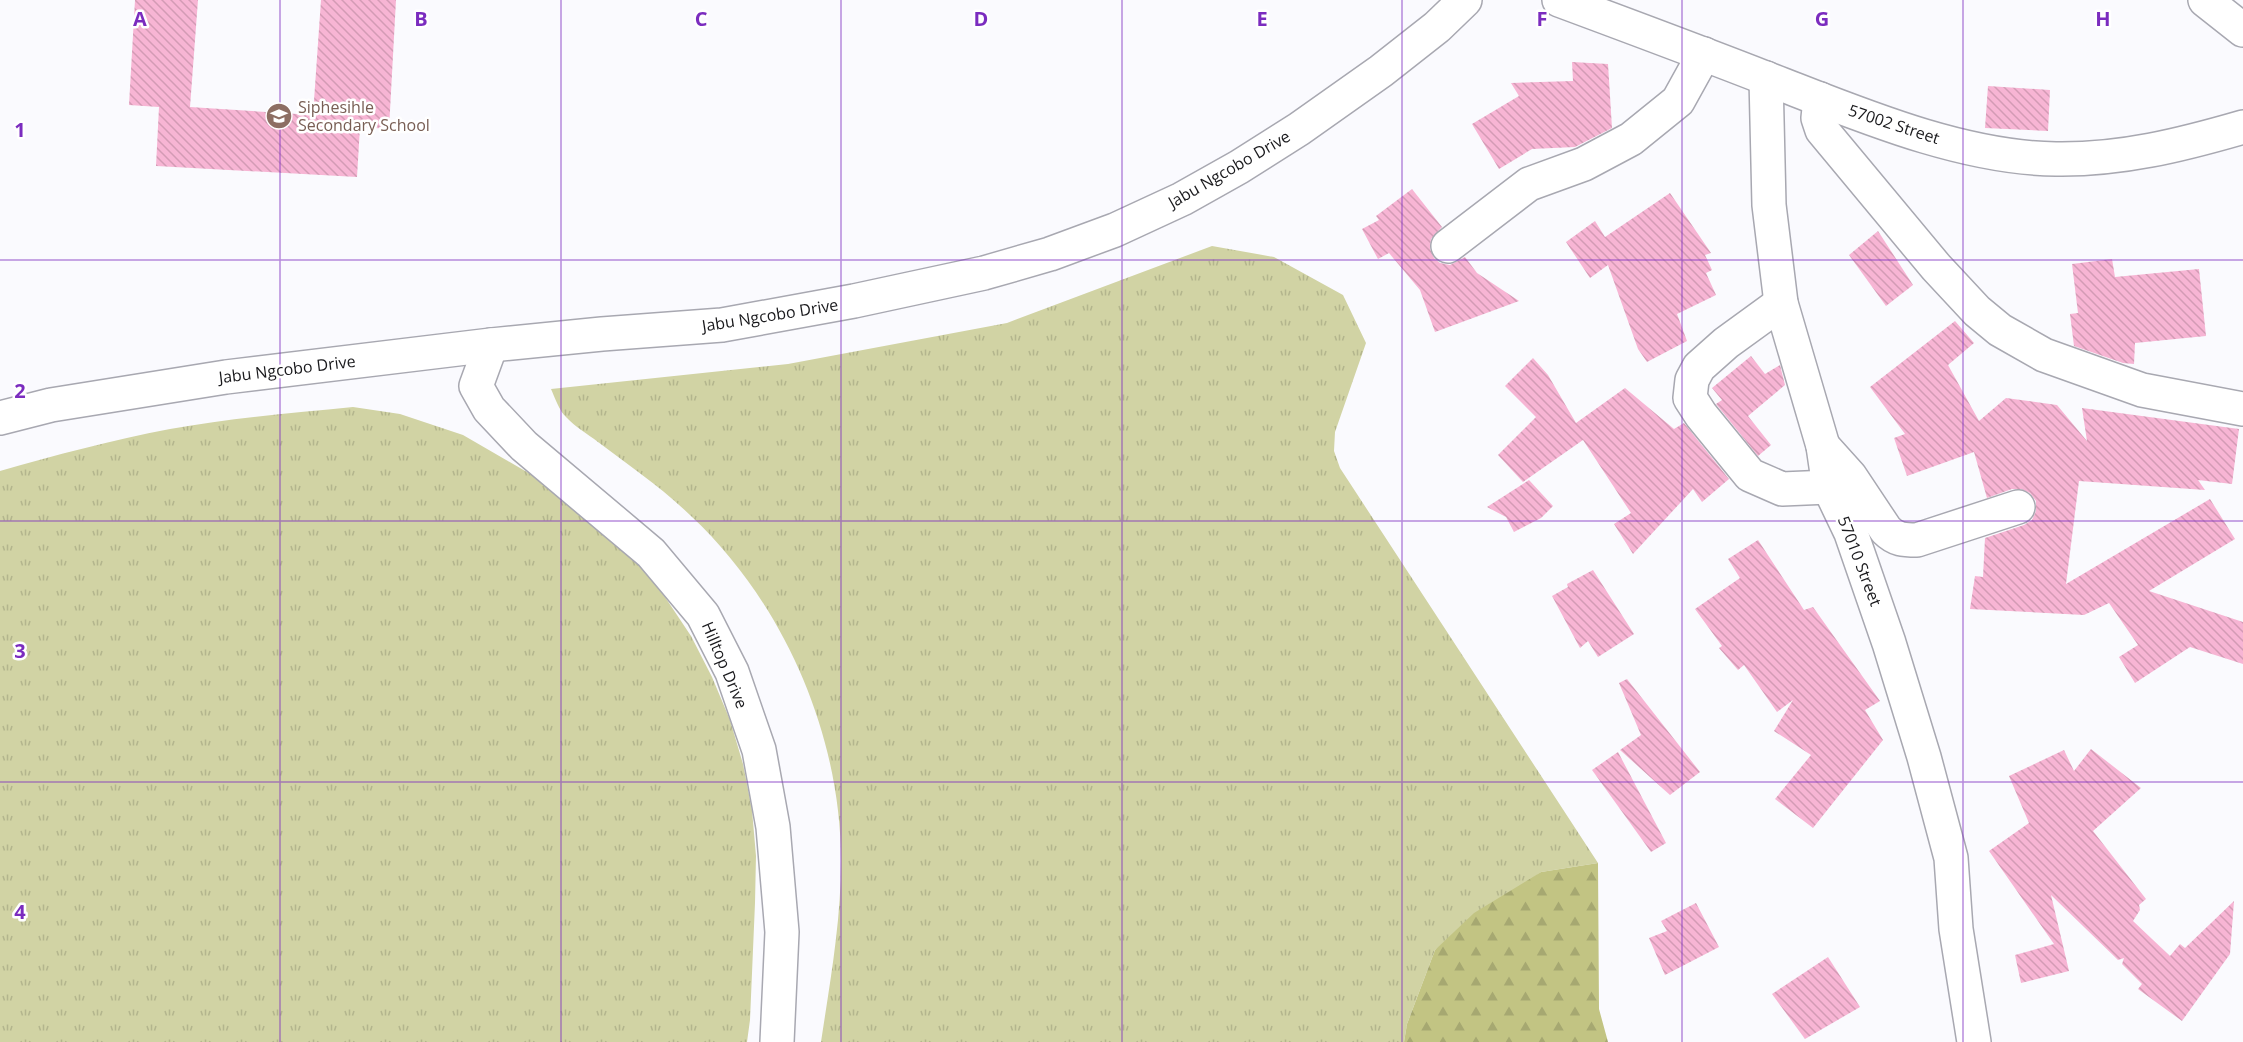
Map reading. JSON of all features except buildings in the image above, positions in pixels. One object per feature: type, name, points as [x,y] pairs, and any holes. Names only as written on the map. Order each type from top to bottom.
[{"type":"street","name":"Jabu Ngcobo Drive","points":[[0,418],[51,405],[226,377],[491,345],[722,325],[952,280],[1050,254],[1125,225],[1182,199],[1239,166],[1299,129],[1381,71],[1437,27],[1465,0]]},
{"type":"street","name":"57002 Street","points":[[1559,0],[1820,99],[1924,135],[1978,150],[2054,159],[2094,159],[2133,155],[2243,127]]},
{"type":"street","points":[[2205,0],[2243,30]]},
{"type":"street","points":[[1448,246],[1529,184],[1584,164],[1631,139],[1678,101],[1704,54]]},
{"type":"street","name":"57010 Street","points":[[1766,78],[1769,204],[1781,303],[1823,446],[1829,487],[1851,533],[1890,643],[1951,858],[1956,929],[1974,1042]]},
{"type":"street","points":[[1820,99],[1818,118],[1822,130],[1936,267],[1977,311],[2000,330],[2044,355],[2142,390],[2243,409]]},
{"type":"street","points":[[1781,303],[1726,343],[1699,368],[1692,380],[1690,398],[1750,475],[1782,489],[1829,487]]},
{"type":"street","name":"Hilltop Drive","points":[[491,345],[476,386],[489,409],[524,446],[651,553],[703,615],[732,672],[759,750],[773,827],[782,932],[777,1042]]},
{"type":"street","points":[[1823,446],[1850,476],[1886,530],[1901,540],[1917,540],[2018,507]]},
{"type":"green space","points":[[1212,246],[1274,257],[1343,295],[1366,343],[1335,432],[1334,451],[1340,468],[1598,863],[1541,872],[1435,950],[1407,1024],[1404,1042],[821,1042],[837,929],[841,861],[838,813],[830,766],[818,719],[800,673],[779,629],[753,588],[724,550],[669,496],[570,421],[561,411],[551,389],[788,364],[1007,323]]},
{"type":"green space","points":[[353,407],[400,414],[463,435],[539,479],[638,563],[665,597],[691,636],[730,720],[743,764],[752,810],[756,856],[755,903],[747,1042],[0,1042],[0,471],[84,448],[170,429],[238,419]]},
{"type":"green space","points":[[1598,863],[1599,1009],[1608,1042],[1404,1042],[1407,1024],[1435,950],[1474,913],[1541,872]]},
{"type":"place","name":"Siphesihle Secondary School","points":[[279,116]]}]
